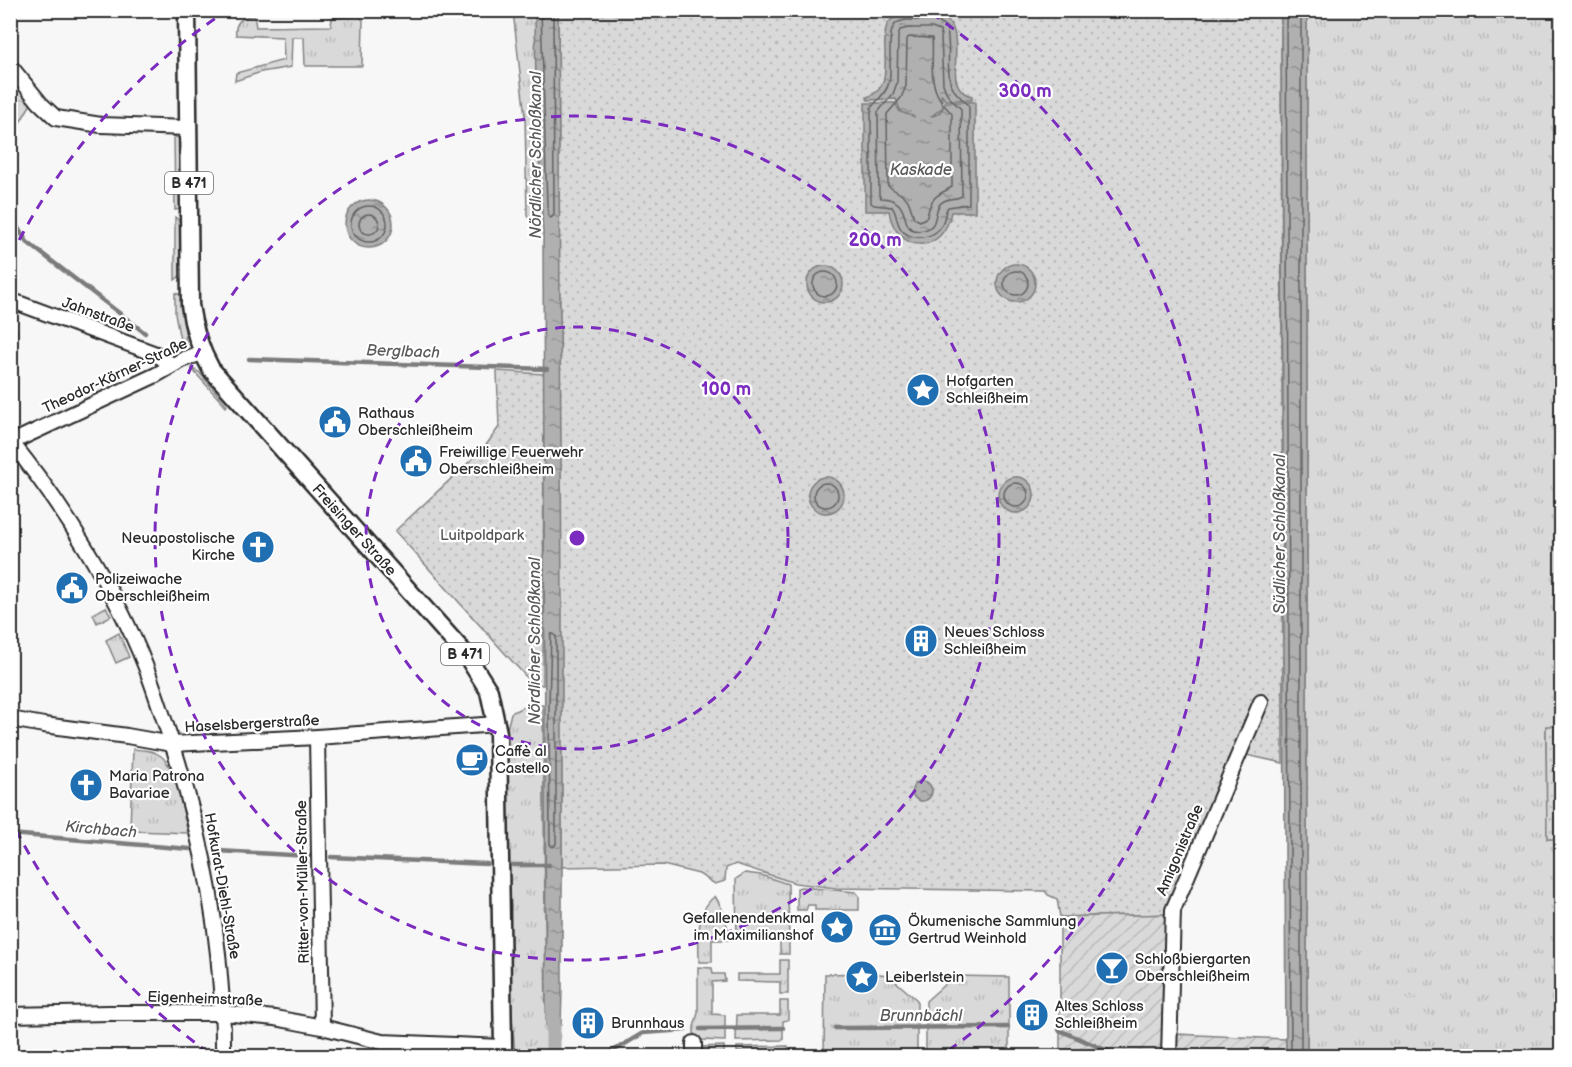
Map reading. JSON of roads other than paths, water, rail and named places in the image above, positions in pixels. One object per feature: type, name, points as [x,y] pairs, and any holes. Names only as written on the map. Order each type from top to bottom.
[{"type":"main road","name":"Freisinger Straße","points":[[187,10],[190,305],[192,322],[202,353],[211,369],[467,656],[489,691],[497,724],[500,767],[500,923],[504,1053]]},
{"type":"street","points":[[10,66],[40,103],[56,118],[102,125],[188,128]]},
{"type":"street","name":"Jahnstraße","points":[[10,300],[156,354],[172,365]]},
{"type":"street","name":"Theodor-Körner-Straße","points":[[11,443],[156,375],[172,365],[202,353]]},
{"type":"street","name":"Hofkurat-Diehl-Straße","points":[[11,443],[45,486],[105,582],[145,664],[193,812],[205,866],[218,954],[223,1013],[223,1056]]},
{"type":"street","name":"Amigonistraße","points":[[1169,1056],[1173,910],[1261,702]]},
{"type":"street","name":"Haselsbergerstraße","points":[[10,719],[172,744],[317,737],[497,724]]},
{"type":"street","name":"Ritter-von-Müller-Straße","points":[[317,737],[322,1027]]},
{"type":"street","name":"Eigenheimstraße","points":[[10,1016],[223,1013],[275,1018],[382,1042],[504,1053]]},
{"type":"water","points":[[535,11],[558,11],[562,989],[561,1025],[546,1026],[543,235],[536,93]]},
{"type":"water","points":[[1281,11],[1307,11],[1307,1056],[1286,1056]]},
{"type":"water","name":"Kaskade","points":[[901,14],[938,15],[946,19],[954,33],[956,80],[962,91],[972,96],[972,100],[945,100],[941,94],[943,107],[932,116],[941,111],[944,107],[945,102],[975,102],[975,212],[951,212],[947,226],[939,236],[930,242],[920,244],[910,242],[901,236],[893,225],[889,211],[865,211],[865,103],[895,103],[900,112],[915,117],[901,112],[896,99],[868,100],[867,97],[882,85],[887,25]]},
{"type":"water","points":[[364,200],[374,200],[386,207],[393,219],[393,229],[386,241],[374,248],[364,248],[349,237],[345,229],[345,219],[356,204]]},
{"type":"water","points":[[1016,264],[1029,270],[1035,283],[1029,296],[1016,302],[1003,296],[997,283],[1003,270]]},
{"type":"water","points":[[825,266],[838,271],[843,284],[838,297],[825,302],[812,297],[807,284],[812,271]]},
{"type":"water","points":[[826,477],[839,482],[844,495],[839,508],[826,513],[813,508],[808,495],[813,482]]},
{"type":"water","points":[[1016,477],[1029,482],[1034,495],[1029,508],[1016,513],[1003,508],[998,495],[1003,482]]},
{"type":"water","points":[[922,781],[929,784],[932,791],[929,798],[922,801],[915,798],[912,791],[915,784]]},
{"type":"waterway","name":"Berglbach","points":[[10,216],[27,242],[145,333]]},
{"type":"waterway","name":"Berglbach","points":[[249,359],[547,369]]},
{"type":"waterway","name":"Kirchbach","points":[[10,834],[190,849]]},
{"type":"waterway","name":"Kirchbach","points":[[218,851],[309,856]]},
{"type":"waterway","name":"Kirchbach","points":[[331,857],[487,864]]},
{"type":"waterway","name":"Kirchbach","points":[[513,865],[549,865]]},
{"type":"waterway","name":"Nördlicher Schloßkanal","points":[[553,1006],[553,1056]]},
{"type":"waterway","name":"Brunnbächl","points":[[835,1028],[1008,1027]]},
{"type":"waterway","name":"Brunnbächl","points":[[700,1029],[783,1028]]},
{"type":"waterway","name":"Brunnbächl","points":[[605,1056],[643,1033],[685,1030]]},
{"type":"waterway","name":"Brunnbächl","points":[[1059,1030],[1120,1056]]},
{"type":"place","name":"Hofgarten Schleißheim","points":[[923,390]]},
{"type":"place","name":"Rathaus Oberschleißheim","points":[[335,422]]},
{"type":"place","name":"Freiwillige Feuerwehr Oberschleißheim","points":[[416,461]]},
{"type":"place","name":"Neuapostolische Kirche","points":[[258,547]]},
{"type":"place","name":"Polizeiwache Oberschleißheim","points":[[72,588]]},
{"type":"place","name":"Neues Schloss Schleißheim","points":[[921,641]]},
{"type":"place","name":"Caffè al Castello","points":[[472,760]]},
{"type":"place","name":"Maria Patrona Bavariae","points":[[86,785]]},
{"type":"place","name":"Gefallenendenkmal im Maximilianshof","points":[[837,927]]},
{"type":"place","name":"Ökumenische Sammlung Gertrud Weinhold","points":[[885,930]]},
{"type":"place","name":"Schloßbiergarten Oberschleißheim","points":[[1112,968]]},
{"type":"place","name":"Leiberlstein","points":[[862,977]]},
{"type":"place","name":"Altes Schloss Schleißheim","points":[[1032,1015]]},
{"type":"place","name":"Brunnhaus","points":[[588,1023]]},
{"type":"water label","name":"Südlicher Schloßkanal","points":[[1280,534]]},
{"type":"park label","name":"Luitpoldpark","points":[[482,535]]}]
